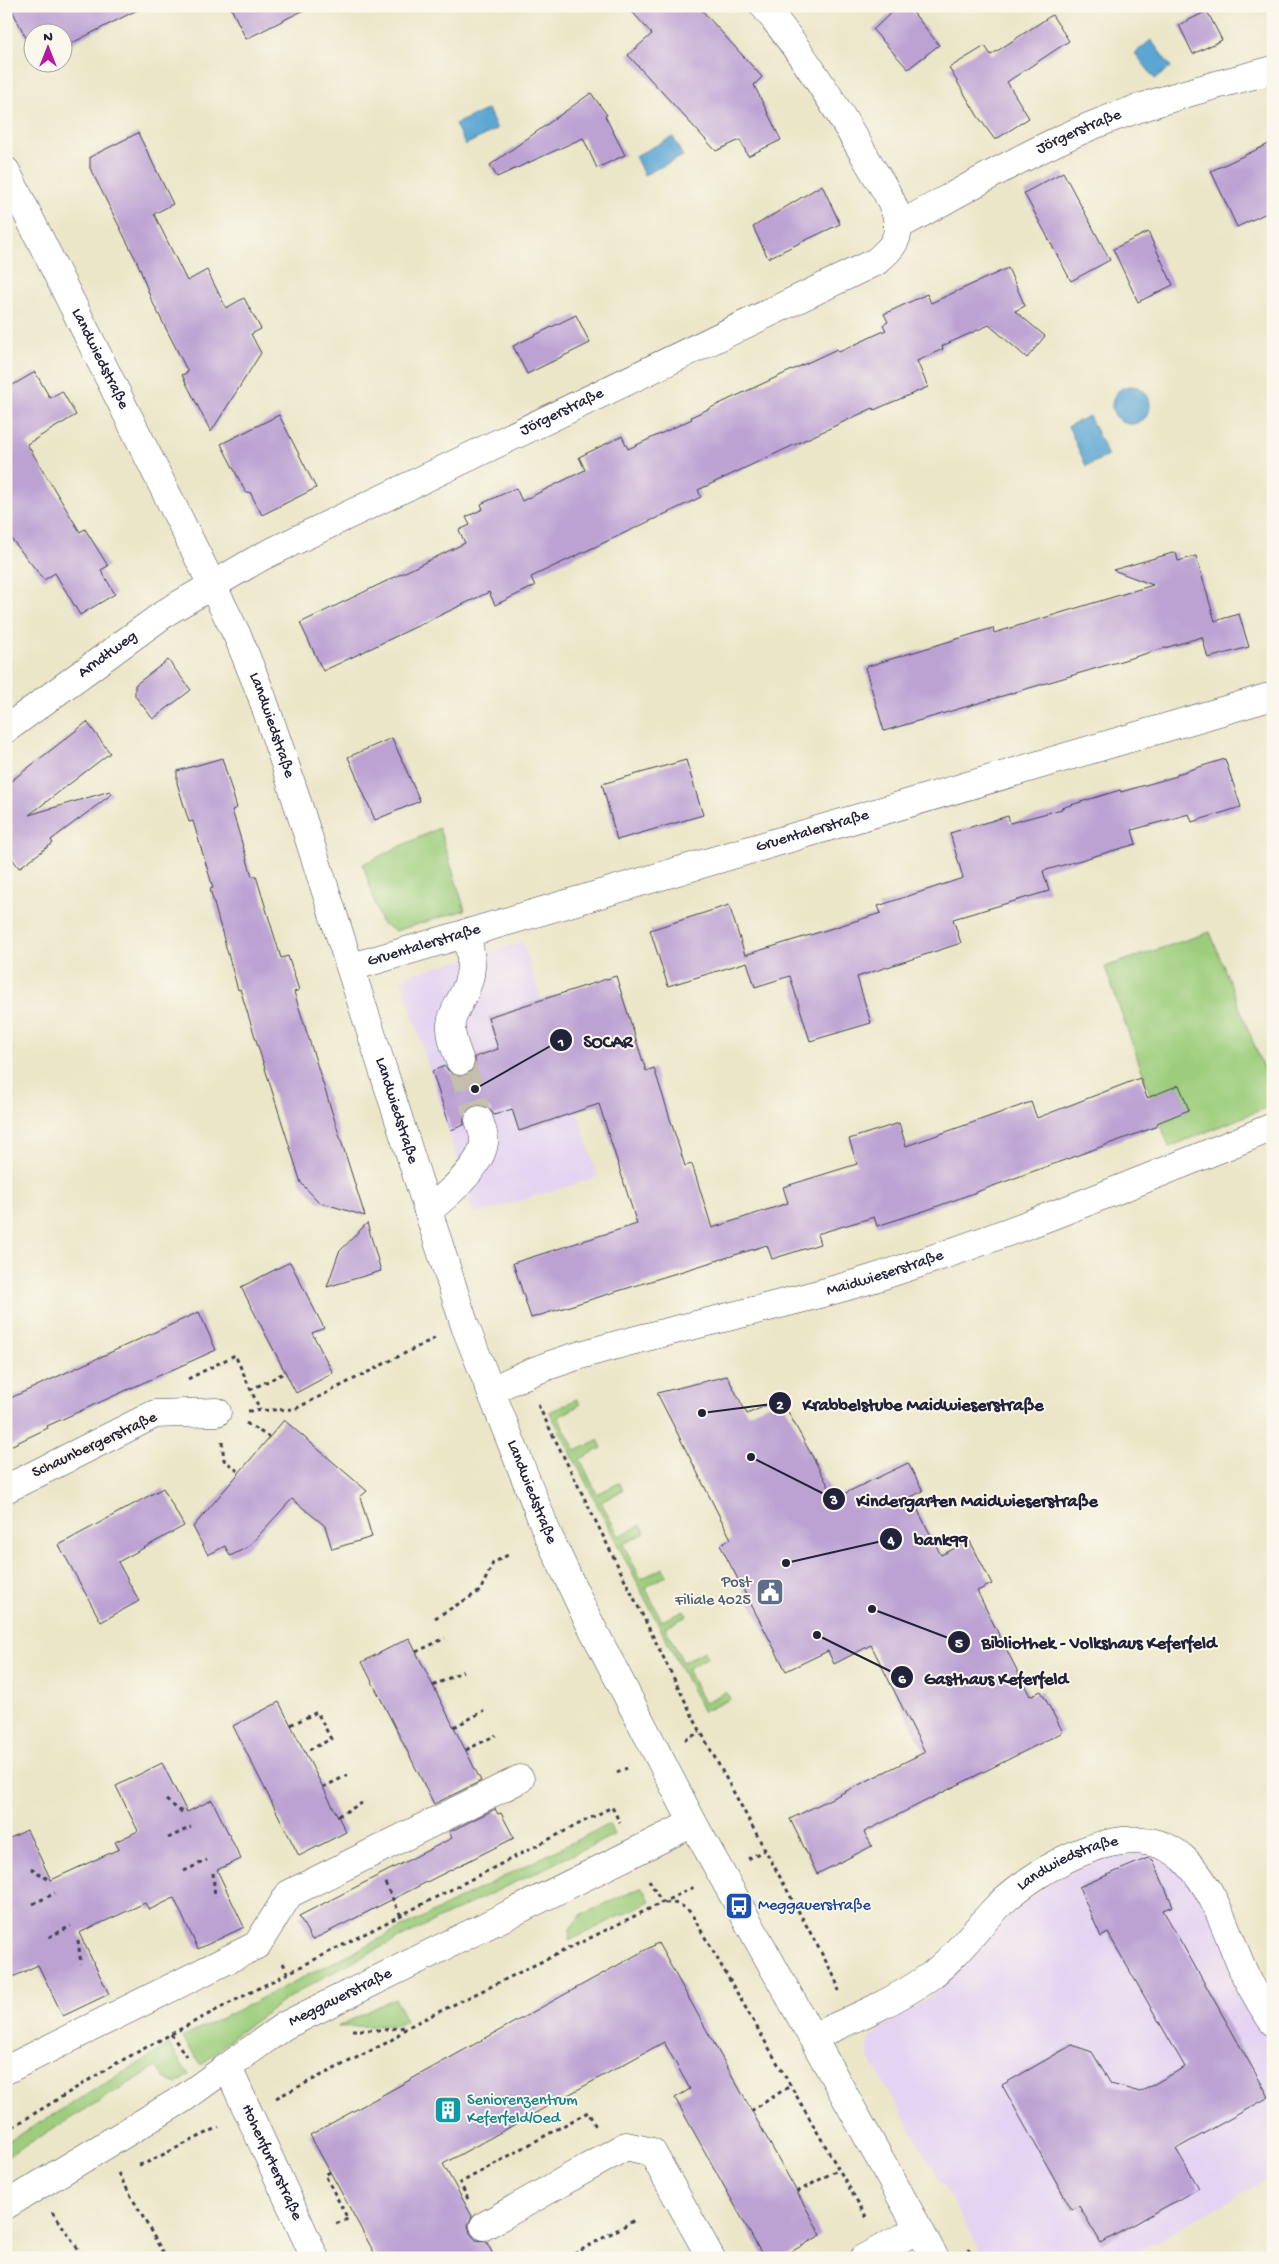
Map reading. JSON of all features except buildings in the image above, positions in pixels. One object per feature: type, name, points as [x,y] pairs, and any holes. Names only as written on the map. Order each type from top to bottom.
[{"type":"street","points":[[764,6],[806,60],[834,103],[896,213],[898,226]]},
{"type":"street","name":"Jörgerstraße","points":[[213,586],[260,557],[877,261],[893,247],[898,226],[1043,147],[1090,126],[1171,97],[1273,70]]},
{"type":"street","name":"Landwiedstraße","points":[[6,172],[238,637],[261,694],[352,967],[465,1326],[552,1544],[585,1614],[694,1823],[935,2258]]},
{"type":"street","name":"Arndtweg","points":[[6,729],[168,611],[213,586]]},
{"type":"street","name":"Gruentalerstraße","points":[[352,967],[1273,696]]},
{"type":"street","points":[[460,1061],[452,1036],[451,1026],[453,1016],[469,984],[472,972],[471,952],[466,933]]},
{"type":"street","points":[[428,1211],[455,1189],[480,1155],[484,1142],[479,1120]]},
{"type":"street","name":"Maidwieserstraße","points":[[491,1391],[521,1375],[574,1357],[864,1281],[991,1238],[1273,1127]]},
{"type":"street","name":"Schaunbergerstraße","points":[[6,1489],[155,1414],[217,1412]]},
{"type":"street","points":[[6,2070],[257,1945],[289,1894],[520,1779]]},
{"type":"street","name":"Meggauerstraße","points":[[6,2204],[184,2098],[228,2068],[255,2045],[284,2026],[694,1823]]},
{"type":"street","name":"Landwiedstraße","points":[[812,2037],[848,2021],[928,1977],[953,1956],[999,1905],[1020,1887],[1090,1848],[1107,1843],[1130,1840],[1152,1842],[1170,1849],[1185,1860],[1203,1883],[1221,1916],[1246,1977],[1273,2022]]},
{"type":"street","name":"Hohenfurterstraße","points":[[228,2068],[315,2258]]},
{"type":"street","points":[[484,2226],[626,2146],[652,2152],[711,2258]]},
{"type":"street","points":[[874,2253],[919,2229]]},
{"type":"path","points":[[217,1412],[295,1409],[438,1337]]},
{"type":"path","points":[[250,1390],[286,1372]]},
{"type":"path","points":[[538,1405],[696,1724],[835,1978]]},
{"type":"path","points":[[435,1618],[480,1591],[494,1563],[508,1556]]},
{"type":"path","points":[[416,1652],[445,1638]]},
{"type":"path","points":[[434,1686],[463,1671]]},
{"type":"path","points":[[454,1727],[484,1711]]},
{"type":"path","points":[[291,1725],[317,1712],[331,1739],[305,1752]]},
{"type":"path","points":[[466,1750],[496,1735]]},
{"type":"path","points":[[323,1787],[348,1775]]},
{"type":"path","points":[[166,1800],[183,1813]]},
{"type":"path","points":[[338,1816],[362,1803]]},
{"type":"path","points":[[6,2130],[115,2064],[612,1808]]},
{"type":"path","points":[[168,1838],[191,1828]]},
{"type":"path","points":[[372,1853],[400,1916]]},
{"type":"path","points":[[184,1871],[207,1860]]},
{"type":"path","points":[[31,1868],[49,1880]]},
{"type":"path","points":[[214,1873],[215,1897]]},
{"type":"path","points":[[33,1904],[55,1893]]},
{"type":"path","points":[[408,2027],[662,1903],[673,1902],[684,1906],[691,1913],[702,1931],[839,2169],[874,2253]]},
{"type":"path","points":[[49,1937],[72,1926]]},
{"type":"path","points":[[78,1940],[80,1964]]},
{"type":"path","points":[[751,2111],[790,2086]]},
{"type":"path","points":[[797,2192],[839,2169]]},
{"type":"path","points":[[330,2172],[325,2175],[348,2219]]},
{"type":"path","points":[[118,2173],[166,2258]]},
{"type":"path","points":[[52,2210],[82,2255]]},
{"type":"path","points":[[567,2258],[635,2220]]},
{"type":"shaded area","points":[[523,942],[598,1177],[474,1215],[402,980],[405,976]]},
{"type":"shaded area","points":[[1147,1853],[1177,1869],[1205,1900],[1244,1985],[1273,2037],[1273,2176],[1128,2258],[985,2258],[868,2056],[868,2040],[879,2030],[930,1997],[966,1964],[1011,1913],[1055,1879],[1107,1858]]},
{"type":"green space","points":[[439,828],[465,910],[395,931],[381,923],[363,864]]},
{"type":"green space","points":[[1210,932],[1273,1093],[1273,1105],[1169,1147],[1105,967]]},
{"type":"green space","points":[[577,1399],[580,1405],[558,1417],[576,1451],[598,1440],[602,1448],[580,1459],[597,1494],[619,1483],[623,1490],[601,1502],[619,1536],[641,1525],[645,1533],[623,1544],[641,1579],[663,1568],[667,1575],[645,1587],[662,1621],[684,1610],[687,1616],[665,1627],[683,1662],[705,1651],[708,1657],[687,1669],[704,1703],[726,1692],[730,1699],[703,1712],[550,1412]]},
{"type":"green space","points":[[609,1824],[614,1835],[462,1907],[301,1990],[250,2025],[202,2065],[182,2038]]},
{"type":"green space","points":[[642,1887],[650,1901],[569,1941],[570,1929],[581,1915]]},
{"type":"green space","points":[[395,1998],[406,2021],[398,2025],[337,2027]]},
{"type":"green space","points":[[169,2045],[189,2075],[177,2084],[168,2080],[156,2067],[6,2157],[6,2143]]},
{"type":"water","points":[[1151,40],[1171,67],[1155,79],[1135,53]]},
{"type":"water","points":[[488,109],[497,129],[465,145],[455,124]]},
{"type":"water","points":[[673,137],[683,156],[644,175],[635,156]]},
{"type":"water","points":[[1131,386],[1144,392],[1150,405],[1144,418],[1131,424],[1118,418],[1112,405],[1118,392]]},
{"type":"water","points":[[1089,416],[1108,456],[1086,466],[1068,426]]},
{"type":"tunnel","points":[[460,1061],[479,1120]]},
{"type":"place","name":"SOCAR","points":[[475,1089]]},
{"type":"place","name":"Krabbelstube Maidwieserstraße","points":[[702,1413]]},
{"type":"place","name":"Kindergarten Maidwieserstraße","points":[[751,1457]]},
{"type":"place","name":"bank99","points":[[786,1563]]},
{"type":"place","name":"Post Filiale 4025","points":[[770,1592]]},
{"type":"place","name":"Bibliothek - Volkshaus Keferfeld","points":[[872,1609]]},
{"type":"place","name":"Gasthaus Keferfeld","points":[[817,1635]]},
{"type":"place","name":"Meggauerstraße","points":[[739,1906]]},
{"type":"place","name":"Seniorenzentrum Keferfeld/Oed","points":[[448,2110]]}]
